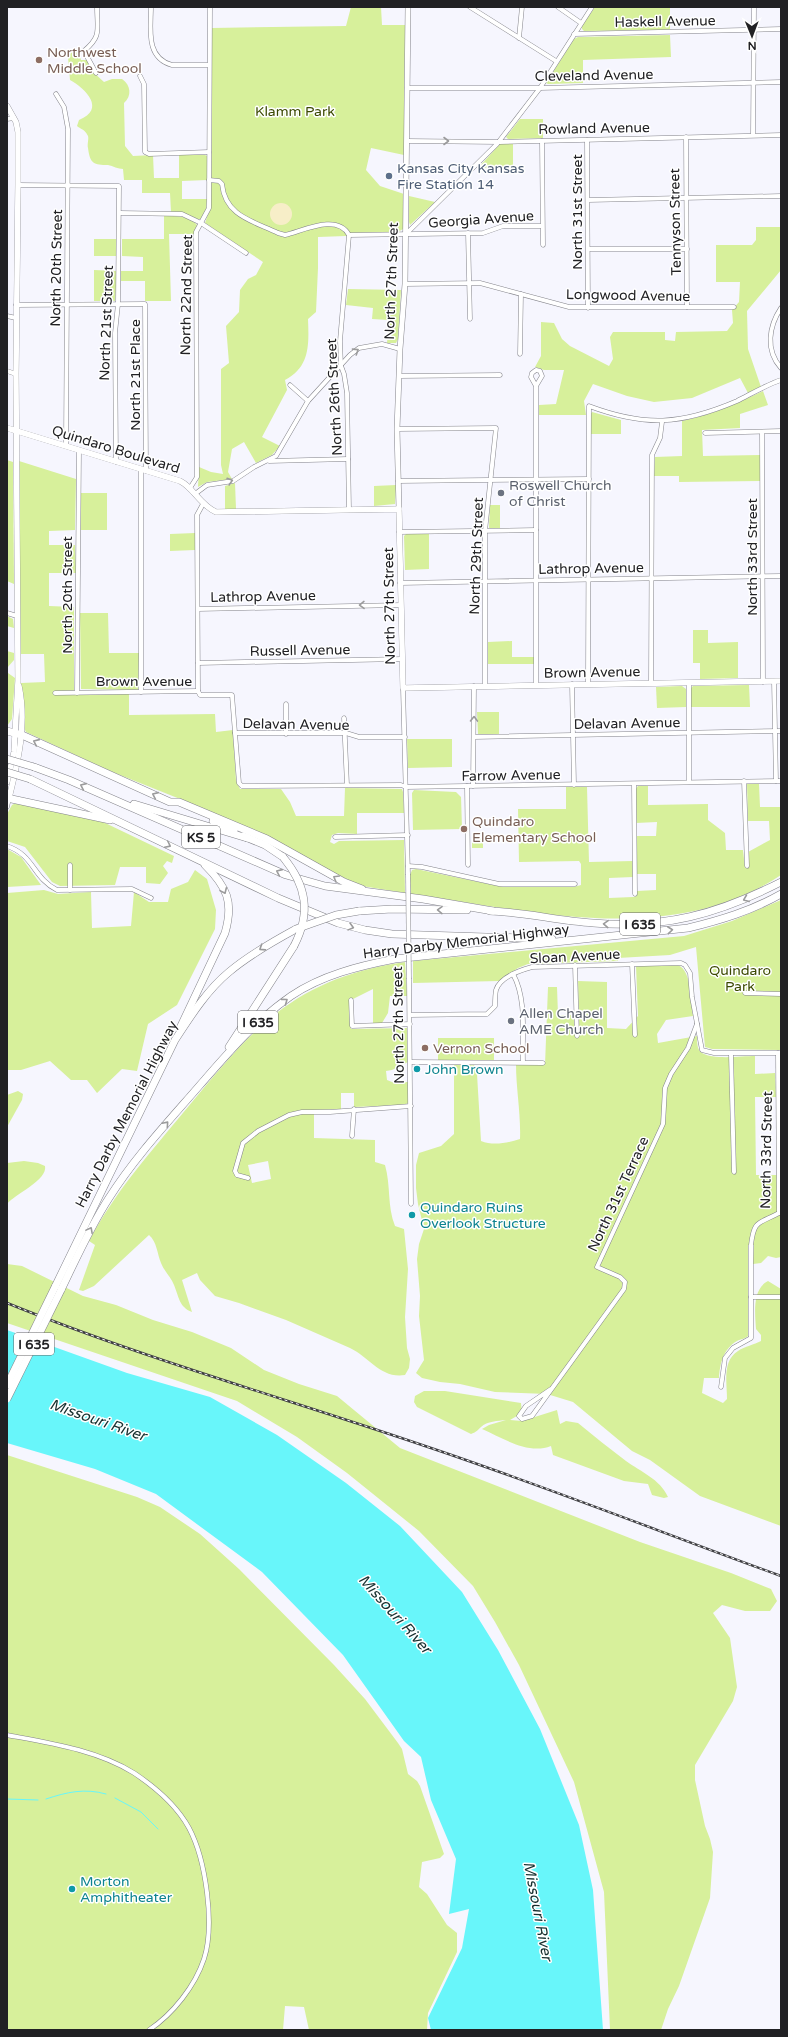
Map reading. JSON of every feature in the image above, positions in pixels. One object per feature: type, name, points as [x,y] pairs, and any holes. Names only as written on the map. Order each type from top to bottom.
[{"type":"highway","points":[[7,731],[18,734],[265,845],[284,857],[296,874],[304,897],[305,917],[301,933],[216,1067]]},
{"type":"highway","name":"KS 5","points":[[7,758],[34,767],[96,792],[286,875],[325,886],[423,899],[493,911]]},
{"type":"highway","name":"KS 5","points":[[7,772],[30,779],[200,861],[299,907],[338,923],[365,930],[392,934],[576,940]]},
{"type":"highway","points":[[96,792],[219,831],[247,838]]},
{"type":"highway","points":[[8,798],[121,822]]},
{"type":"highway","points":[[170,802],[179,802],[267,839],[344,882],[372,893]]},
{"type":"highway","points":[[176,1040],[185,1014],[225,933],[230,918],[229,902],[225,890],[218,878],[200,861]]},
{"type":"highway","name":"Harry Darby Memorial Highway","points":[[7,1399],[176,1040],[190,1017],[228,973],[262,948],[296,929],[336,915],[359,911],[392,909],[493,911],[592,923],[625,925],[657,923],[702,915],[748,898],[781,882]]},
{"type":"highway","name":"Harry Darby Memorial Highway","points":[[7,1385],[91,1228],[113,1192],[139,1156],[216,1067],[261,1018],[292,996],[320,980],[353,968],[396,959],[688,928],[723,919],[762,905],[781,894]]},
{"type":"main road","points":[[7,106],[14,118],[18,132],[16,431],[18,681],[21,694],[18,734],[7,782]]},
{"type":"main road","name":"Quindaro Boulevard","points":[[7,428],[180,481],[190,488],[209,509],[222,513],[399,509]]},
{"type":"main road","name":"North 27th Street","points":[[399,509],[403,688]]},
{"type":"main road","name":"Brown Avenue","points":[[403,688],[781,681]]},
{"type":"main road","points":[[8,798],[21,750],[18,734]]},
{"type":"street","points":[[96,73],[84,52],[93,44],[97,37],[97,7]]},
{"type":"street","points":[[151,7],[153,49],[166,63],[209,65]]},
{"type":"street","name":"North 22nd Street","points":[[190,488],[197,477],[196,236],[209,208],[210,7]]},
{"type":"street","name":"North 27th Street","points":[[399,509],[397,429],[398,376],[405,284],[408,7]]},
{"type":"street","points":[[470,7],[556,61]]},
{"type":"street","points":[[519,38],[522,7]]},
{"type":"street","points":[[558,7],[581,22]]},
{"type":"street","points":[[405,234],[499,142],[540,88],[592,7]]},
{"type":"street","points":[[753,135],[754,7]]},
{"type":"street","name":"Haskell Avenue","points":[[574,34],[781,29]]},
{"type":"street","points":[[140,76],[144,84],[145,152],[148,154],[209,152]]},
{"type":"street","name":"Cleveland Avenue","points":[[407,88],[540,88],[781,82]]},
{"type":"street","name":"North 20th Street","points":[[56,94],[64,106],[67,118],[68,186],[66,446]]},
{"type":"street","points":[[7,119],[14,118]]},
{"type":"street","name":"Rowland Avenue","points":[[407,141],[499,142],[781,135]]},
{"type":"street","name":"Tennyson Street","points":[[686,137],[687,307]]},
{"type":"street","name":"North 31st Street","points":[[587,140],[589,249],[588,308]]},
{"type":"street","points":[[542,141],[543,245]]},
{"type":"street","points":[[209,180],[219,181],[222,184],[223,196],[234,211],[278,234],[285,235],[329,224],[343,228],[349,235]]},
{"type":"street","points":[[18,185],[68,186]]},
{"type":"street","name":"North 21st Street","points":[[68,186],[119,186],[120,213],[118,304],[115,333],[116,462]]},
{"type":"street","points":[[588,200],[781,196]]},
{"type":"street","points":[[120,213],[182,214],[201,223],[246,253]]},
{"type":"street","name":"Georgia Avenue","points":[[349,235],[468,233],[487,232],[503,226],[542,226]]},
{"type":"street","points":[[468,233],[470,319]]},
{"type":"street","name":"North 26th Street","points":[[349,235],[340,341],[341,366],[347,393],[349,510]]},
{"type":"street","points":[[589,249],[687,248]]},
{"type":"street","name":"Longwood Avenue","points":[[405,284],[470,282],[521,294],[568,308],[734,306]]},
{"type":"street","points":[[520,354],[521,294]]},
{"type":"street","points":[[16,305],[118,304]]},
{"type":"street","name":"North 21st Place","points":[[118,304],[145,304],[144,470]]},
{"type":"street","points":[[781,308],[773,321],[770,335],[772,350],[781,368]]},
{"type":"street","points":[[7,316],[16,318]]},
{"type":"street","points":[[195,494],[207,485],[233,481],[276,456],[308,402],[350,355],[359,348],[366,345],[382,344],[400,349]]},
{"type":"street","points":[[7,371],[16,374]]},
{"type":"street","points":[[398,376],[500,375]]},
{"type":"street","points":[[588,684],[589,406],[614,416],[662,422],[690,417],[718,408],[781,380]]},
{"type":"street","points":[[290,385],[308,402]]},
{"type":"street","points":[[536,386],[536,685]]},
{"type":"street","points":[[652,683],[652,455],[660,438],[662,422]]},
{"type":"street","name":"North 29th Street","points":[[397,429],[496,428],[485,531],[485,686]]},
{"type":"street","points":[[705,433],[781,431]]},
{"type":"street","name":"North 33rd Street","points":[[762,432],[763,682]]},
{"type":"street","name":"North 20th Street","points":[[77,693],[79,450]]},
{"type":"street","points":[[264,462],[348,460]]},
{"type":"street","points":[[141,692],[144,470]]},
{"type":"street","points":[[398,482],[588,479]]},
{"type":"street","points":[[198,691],[196,515],[204,504]]},
{"type":"street","points":[[399,532],[536,530]]},
{"type":"street","name":"Lathrop Avenue","points":[[400,582],[781,576]]},
{"type":"street","name":"Lathrop Avenue","points":[[198,609],[401,605]]},
{"type":"street","points":[[7,613],[17,616]]},
{"type":"street","name":"Russell Avenue","points":[[198,663],[402,660]]},
{"type":"street","points":[[774,681],[775,731],[779,781]]},
{"type":"street","points":[[689,683],[689,782]]},
{"type":"street","points":[[572,684],[574,785]]},
{"type":"street","points":[[473,786],[474,686]]},
{"type":"street","name":"North 27th Street","points":[[403,688],[408,835],[411,1204]]},
{"type":"street","name":"Brown Avenue","points":[[55,693],[198,691],[200,695],[232,695],[235,734]]},
{"type":"street","points":[[286,704],[286,734]]},
{"type":"street","points":[[344,718],[346,733],[347,785]]},
{"type":"street","name":"Delavan Avenue","points":[[474,736],[781,731]]},
{"type":"street","name":"Delavan Avenue","points":[[235,734],[346,733],[359,737],[404,737]]},
{"type":"street","name":"Farrow Avenue","points":[[235,734],[239,783],[242,786],[473,786],[779,781]]},
{"type":"street","points":[[744,782],[747,866]]},
{"type":"street","points":[[634,784],[635,894]]},
{"type":"street","points":[[467,786],[468,865]]},
{"type":"street","points":[[7,807],[8,798]]},
{"type":"street","points":[[335,837],[408,835]]},
{"type":"street","points":[[7,846],[22,852],[46,884],[57,890],[132,889],[151,898]]},
{"type":"street","points":[[70,865],[70,890]]},
{"type":"street","points":[[408,866],[422,867],[499,884],[575,884]]},
{"type":"street","name":"Sloan Avenue","points":[[410,1014],[483,1014],[491,1012],[495,1006],[496,990],[499,985],[513,974],[532,967],[680,963],[685,965],[690,973],[697,1024]]},
{"type":"street","points":[[632,964],[635,1035]]},
{"type":"street","points":[[575,965],[578,1036]]},
{"type":"street","points":[[513,974],[519,986],[521,998],[523,1062]]},
{"type":"street","points":[[745,994],[781,994]]},
{"type":"street","points":[[351,1000],[352,1026],[410,1024]]},
{"type":"street","points":[[697,1024],[702,1050],[714,1053],[731,1054],[779,1053]]},
{"type":"street","name":"North 31st Terrace","points":[[551,1389],[526,1406],[519,1416],[522,1419],[532,1416],[624,1289],[625,1282],[597,1267],[663,1124],[665,1088],[671,1074],[688,1048],[697,1024]]},
{"type":"street","name":"North 33rd Street","points":[[721,1388],[725,1358],[733,1348],[751,1338],[751,1245],[754,1227],[757,1223],[780,1214],[779,1053]]},
{"type":"street","points":[[731,1054],[734,1172]]},
{"type":"street","points":[[411,1062],[543,1062]]},
{"type":"street","points":[[248,1178],[237,1175],[235,1171],[243,1143],[258,1131],[276,1120],[295,1113],[411,1106]]},
{"type":"street","points":[[352,1136],[354,1109]]},
{"type":"street","points":[[751,1297],[781,1298]]},
{"type":"street","points":[[7,1735],[84,1751],[133,1772],[171,1803],[189,1828],[201,1858],[206,1890],[207,1923],[204,1958],[187,1991],[164,2018],[149,2030]]},
{"type":"green space","name":"Klamm Park","points":[[351,7],[381,7],[382,25],[405,25],[404,155],[371,148],[366,170],[380,186],[404,194],[403,229],[398,232],[350,233],[346,236],[318,237],[316,312],[308,319],[308,346],[304,362],[293,375],[285,380],[287,390],[262,437],[280,446],[272,455],[256,463],[244,442],[232,449],[228,472],[232,479],[207,482],[198,487],[199,467],[211,472],[223,474],[221,465],[221,369],[229,363],[226,326],[239,312],[240,290],[248,279],[256,275],[263,262],[205,223],[211,205],[212,28],[346,26]]},
{"type":"green space","points":[[595,7],[670,7],[670,30],[584,31],[582,26]]},
{"type":"green space","points":[[670,35],[671,57],[583,60],[583,83],[546,83],[574,39],[578,37]]},
{"type":"green space","points":[[73,50],[78,51],[81,60],[87,60],[93,72],[104,82],[112,79],[122,79],[129,87],[129,94],[124,103],[125,146],[133,156],[153,155],[154,178],[179,178],[179,155],[207,156],[207,180],[182,181],[182,199],[207,199],[206,210],[201,219],[197,219],[182,212],[171,212],[170,193],[142,193],[142,180],[124,180],[123,169],[108,165],[99,165],[92,160],[89,153],[88,136],[77,126],[79,120],[87,115],[91,110],[91,99],[82,88],[70,80],[68,57]]},
{"type":"green space","points":[[520,119],[543,119],[543,138],[508,139],[506,137]]},
{"type":"green space","points":[[513,143],[513,167],[478,168],[500,144]]},
{"type":"green space","points":[[409,196],[435,202],[410,225],[409,222]]},
{"type":"green space","points":[[164,216],[190,219],[197,225],[195,234],[169,234],[171,301],[145,301],[145,281],[121,281],[121,271],[143,271],[143,257],[122,256],[122,239],[164,239]]},
{"type":"green space","points":[[756,227],[781,227],[781,270],[747,311],[748,349],[761,387],[748,393],[740,378],[692,398],[654,402],[627,396],[593,384],[584,401],[586,415],[539,415],[539,405],[556,404],[564,370],[544,370],[535,367],[541,356],[541,322],[554,323],[562,339],[570,346],[609,366],[613,359],[610,337],[613,332],[665,332],[665,340],[675,341],[676,332],[727,331],[733,323],[732,310],[739,302],[740,282],[716,282],[716,245],[752,245],[756,240]]},
{"type":"green space","points":[[94,239],[117,239],[117,256],[94,256]]},
{"type":"green space","points":[[94,270],[117,271],[115,301],[94,301]]},
{"type":"green space","points":[[348,289],[401,290],[398,339],[396,343],[387,343],[389,320],[372,319],[373,308],[346,305]]},
{"type":"green space","points":[[763,391],[768,405],[740,414],[740,428],[702,430],[703,456],[760,455],[760,481],[679,482],[679,476],[654,476],[655,457],[682,456],[682,421],[723,409]]},
{"type":"green space","points":[[592,412],[621,420],[621,434],[591,434],[590,415]]},
{"type":"green space","points":[[7,460],[13,462],[14,584],[7,581]]},
{"type":"green space","points":[[19,461],[76,479],[75,530],[49,531],[49,545],[75,545],[76,573],[49,573],[49,606],[74,607],[74,691],[53,691],[53,695],[129,694],[129,715],[215,714],[216,732],[233,730],[236,780],[240,789],[281,789],[290,802],[296,816],[344,816],[345,788],[402,789],[404,813],[357,813],[357,834],[338,833],[332,835],[330,842],[334,844],[339,841],[404,840],[405,893],[362,886],[352,882],[200,807],[110,771],[26,732],[24,728],[21,683],[45,682],[44,654],[20,654]]},
{"type":"green space","points":[[235,483],[236,509],[225,509],[225,486]]},
{"type":"green space","points":[[396,485],[395,504],[374,506],[374,486]]},
{"type":"green space","points":[[80,493],[107,493],[107,530],[80,530]]},
{"type":"green space","points":[[490,505],[500,505],[500,528],[489,528]]},
{"type":"green space","points":[[195,533],[195,550],[170,551],[170,534]]},
{"type":"green space","points":[[406,534],[429,534],[429,569],[405,570],[404,536]]},
{"type":"green space","points":[[80,613],[108,613],[109,653],[139,653],[138,690],[81,689]]},
{"type":"green space","points":[[7,616],[13,619],[14,628],[7,626]]},
{"type":"green space","points":[[693,630],[708,630],[708,643],[738,642],[738,678],[700,679],[700,663],[693,663]]},
{"type":"green space","points":[[512,641],[512,657],[534,657],[534,664],[488,664],[488,642]]},
{"type":"green space","points":[[7,651],[14,653],[14,660],[7,668]]},
{"type":"green space","points":[[7,668],[8,673],[15,678],[12,719],[7,726]]},
{"type":"green space","points":[[749,685],[750,707],[691,707],[691,688],[693,686]]},
{"type":"green space","points":[[682,686],[686,689],[686,707],[657,708],[656,687]]},
{"type":"green space","points":[[477,712],[499,712],[499,734],[478,734]]},
{"type":"green space","points":[[407,739],[452,739],[452,767],[408,768]]},
{"type":"green space","points":[[747,784],[759,784],[760,807],[781,807],[781,875],[738,897],[694,911],[647,918],[600,918],[552,915],[411,894],[410,875],[412,870],[416,869],[503,887],[574,887],[581,885],[581,864],[579,861],[519,862],[518,809],[566,809],[566,787],[587,787],[589,862],[633,861],[633,877],[609,878],[609,898],[633,897],[637,896],[637,891],[656,890],[656,874],[637,874],[637,836],[656,836],[657,822],[636,823],[635,790],[638,786],[648,786],[648,805],[708,804],[708,820],[725,833],[726,850],[743,850],[745,868],[748,867],[748,852],[770,840],[769,821],[748,821]]},
{"type":"green space","points":[[414,790],[456,792],[461,797],[462,829],[413,830],[412,793]]},
{"type":"green space","points":[[16,803],[101,821],[174,856],[172,863],[167,861],[163,866],[168,873],[160,884],[146,883],[146,867],[120,867],[115,885],[60,886],[52,882],[25,847],[7,841],[7,814],[12,805]]},
{"type":"green space","points":[[472,835],[479,835],[483,841],[483,848],[472,848]]},
{"type":"green space","points":[[7,849],[21,857],[41,885],[7,887]]},
{"type":"green space","points":[[195,870],[207,879],[216,910],[215,929],[177,1005],[148,1024],[137,1071],[122,1069],[97,1093],[87,1080],[71,1080],[50,1061],[21,1070],[7,1070],[7,893],[44,890],[58,894],[91,892],[92,928],[131,926],[134,892],[149,902],[168,902],[171,889],[188,882]]},
{"type":"green space","name":"Quindaro Park","points":[[781,900],[781,1050],[712,1049],[705,1047],[696,947],[670,955],[618,958],[618,961],[528,964],[518,968],[499,981],[413,983],[413,961],[684,936],[732,921]]},
{"type":"green space","points":[[405,962],[407,996],[390,996],[388,1013],[382,1023],[373,1023],[373,989],[349,1001],[351,1029],[407,1028],[408,1062],[392,1070],[386,1071],[387,1080],[392,1082],[409,1082],[408,1103],[404,1105],[354,1107],[354,1093],[341,1093],[341,1109],[312,1110],[314,1113],[314,1138],[375,1140],[375,1162],[385,1165],[391,1211],[395,1226],[404,1229],[408,1269],[405,1317],[407,1348],[410,1359],[409,1368],[405,1375],[389,1374],[382,1371],[350,1348],[286,1320],[215,1296],[200,1280],[197,1273],[182,1280],[192,1312],[188,1310],[180,1301],[173,1282],[161,1263],[154,1241],[149,1235],[94,1286],[83,1291],[79,1290],[95,1245],[89,1241],[109,1208],[141,1163],[227,1061],[250,1036],[274,1015],[300,997],[330,982],[365,970]],"holes":[[[268,1161],[271,1179],[252,1183],[248,1165]]]},
{"type":"green space","points":[[678,965],[683,968],[688,980],[693,1016],[666,1020],[657,1034],[658,1043],[697,1036],[698,1048],[702,1053],[720,1057],[755,1056],[755,1074],[775,1073],[776,1097],[755,1097],[756,1175],[781,1175],[781,1257],[776,1258],[768,1256],[761,1263],[753,1264],[754,1245],[748,1245],[748,1336],[732,1344],[728,1348],[721,1362],[719,1378],[704,1378],[702,1393],[723,1403],[727,1399],[726,1373],[730,1360],[733,1355],[741,1349],[761,1341],[761,1335],[756,1329],[755,1316],[757,1295],[759,1290],[768,1281],[781,1289],[781,1526],[700,1496],[650,1460],[632,1451],[573,1402],[547,1394],[495,1392],[460,1384],[440,1382],[422,1378],[416,1373],[424,1360],[419,1316],[420,1296],[417,1259],[419,1244],[424,1229],[416,1188],[416,1165],[419,1153],[441,1146],[454,1134],[454,1065],[474,1064],[477,1074],[481,1141],[486,1143],[500,1143],[520,1139],[516,1064],[545,1065],[548,987],[557,987],[558,1015],[579,1015],[578,981],[607,982],[607,1028],[626,1029],[638,1016],[636,966]]},
{"type":"green space","points":[[438,1038],[494,1038],[494,1060],[438,1060]]},
{"type":"green space","points":[[18,1091],[23,1094],[22,1100],[7,1127],[7,1095]]},
{"type":"green space","points":[[24,1161],[38,1163],[45,1166],[45,1171],[36,1182],[7,1204],[7,1163]]},
{"type":"green space","points":[[7,1264],[22,1266],[83,1296],[116,1305],[153,1320],[192,1332],[231,1348],[264,1370],[299,1384],[337,1396],[400,1448],[640,1542],[731,1573],[771,1589],[777,1601],[770,1611],[745,1611],[722,1605],[713,1613],[730,1638],[737,1687],[733,1701],[695,1765],[695,1780],[705,1826],[713,1852],[710,1898],[679,1986],[668,2009],[661,2030],[610,2030],[604,1892],[574,1782],[519,1665],[473,1586],[419,1531],[347,1473],[297,1437],[237,1401],[7,1323]]},
{"type":"green space","points":[[424,1391],[445,1391],[521,1403],[522,1413],[510,1420],[522,1421],[557,1410],[560,1424],[566,1421],[578,1423],[626,1461],[650,1476],[660,1485],[668,1497],[664,1498],[652,1495],[648,1484],[624,1481],[553,1455],[551,1446],[542,1448],[525,1447],[507,1441],[482,1429],[489,1425],[506,1420],[483,1425],[471,1434],[417,1407],[414,1402],[415,1396]]},
{"type":"green space","points":[[7,1455],[137,1497],[160,1507],[200,1534],[239,1569],[334,1665],[365,1699],[398,1743],[402,1749],[408,1774],[417,1781],[420,1786],[444,1854],[440,1858],[422,1862],[419,1887],[427,1894],[447,1925],[457,1933],[457,1952],[428,2013],[427,2030],[309,2030],[304,2007],[285,2006],[283,2030],[7,2030]]},
{"type":"sand","points":[[281,203],[289,206],[292,214],[289,222],[281,225],[273,222],[270,214],[273,206]]},
{"type":"water","name":"Missouri River","points":[[7,1330],[127,1373],[210,1397],[277,1435],[346,1483],[400,1526],[462,1592],[498,1650],[540,1729],[579,1825],[593,1890],[603,2030],[431,2030],[428,2018],[462,1948],[469,1909],[449,1914],[456,1859],[431,1800],[421,1757],[404,1741],[343,1655],[262,1572],[156,1494],[95,1469],[7,1443]]},
{"type":"waterway","points":[[46,1799],[61,1794],[83,1791],[106,1794]]},
{"type":"waterway","points":[[115,1798],[141,1812],[158,1829]]},
{"type":"waterway","points":[[7,1799],[38,1800]]},
{"type":"railway","points":[[7,1303],[164,1361],[472,1462],[781,1576]]},
{"type":"place","name":"Northwest Middle School","points":[[39,60]]},
{"type":"place","name":"Kansas City Kansas Fire Station 14","points":[[389,176]]},
{"type":"place","name":"Roswell Church of Christ","points":[[501,493]]},
{"type":"place","name":"Quindaro Elementary School","points":[[464,829]]},
{"type":"place","name":"Allen Chapel AME Church","points":[[511,1021]]},
{"type":"place","name":"Vernon School","points":[[425,1048]]},
{"type":"place","name":"John Brown","points":[[417,1069]]},
{"type":"place","name":"Quindaro Ruins Overlook Structure","points":[[412,1215]]},
{"type":"place","name":"Morton Amphitheater","points":[[72,1889]]}]
